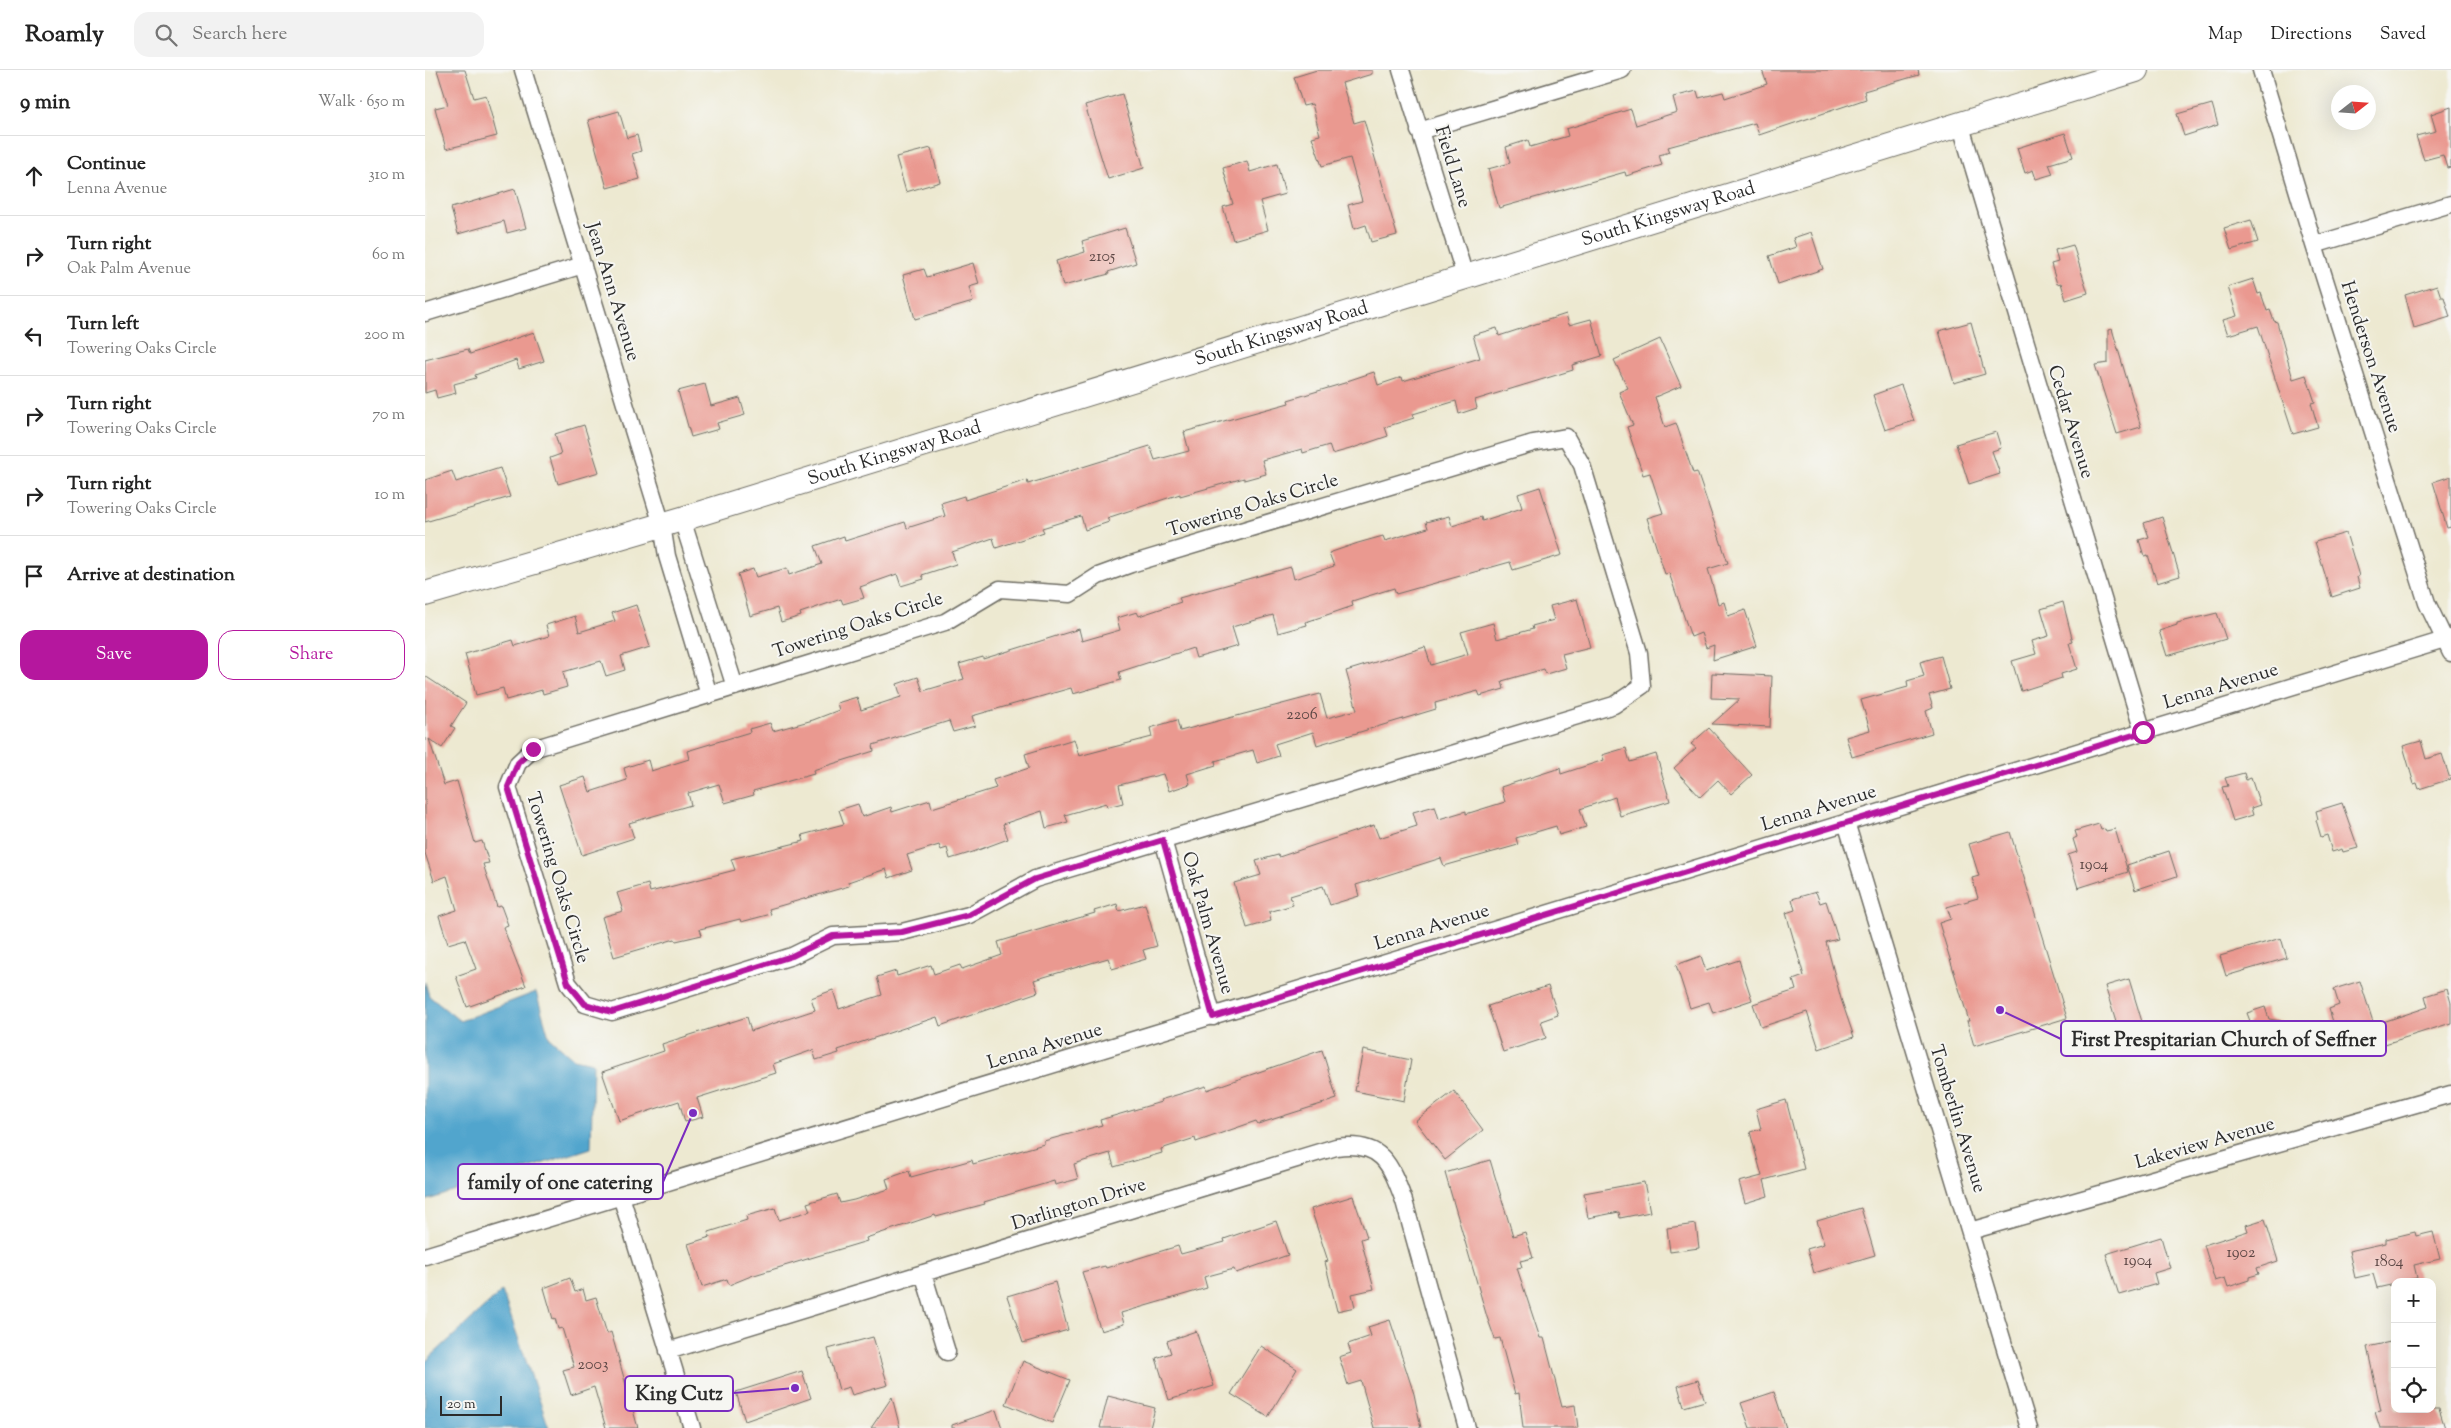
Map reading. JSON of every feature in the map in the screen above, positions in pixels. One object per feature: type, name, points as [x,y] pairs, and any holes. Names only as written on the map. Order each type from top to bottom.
[{"type":"street","name":"Jean Ann Avenue","points":[[523,70],[583,265],[672,522]]},
{"type":"street","name":"Field Lane","points":[[1401,70],[1465,276]]},
{"type":"street","points":[[1419,131],[1622,70]]},
{"type":"street","name":"South Kingsway Road","points":[[425,594],[672,522],[2136,70]]},
{"type":"street","name":"Henderson Avenue","points":[[2261,70],[2427,603],[2449,643]]},
{"type":"street","name":"Cedar Avenue","points":[[1960,123],[2143,732]]},
{"type":"street","points":[[2314,245],[2451,204]]},
{"type":"street","points":[[425,313],[583,265]]},
{"type":"street","name":"Towering Oaks Circle","points":[[1565,437],[1582,465],[1639,653],[1642,686],[1614,705],[1035,879],[969,915],[902,932],[833,936],[792,956],[612,1012],[585,1004],[568,983],[508,787],[518,763],[533,749],[709,695],[945,622],[1001,589],[1070,594],[1098,576],[1131,564],[1533,443],[1565,437]]},
{"type":"street","points":[[672,522],[735,687]]},
{"type":"street","points":[[672,522],[667,556],[709,695]]},
{"type":"street","name":"Lenna Avenue","points":[[425,1256],[2143,732],[2449,643]]},
{"type":"street","name":"Tomberlin Avenue","points":[[1846,822],[2029,1428]]},
{"type":"street","name":"Oak Palm Avenue","points":[[1163,840],[1213,1017]]},
{"type":"street","name":"Lakeview Avenue","points":[[1970,1231],[2451,1094]]},
{"type":"street","name":"Darlington Drive","points":[[668,1351],[1336,1147],[1354,1145],[1368,1148],[1380,1154],[1388,1164],[1404,1201],[1467,1428]]},
{"type":"street","points":[[621,1196],[692,1428]]},
{"type":"street","points":[[923,1273],[947,1352]]},
{"type":"water","points":[[425,982],[429,996],[460,1021],[536,992],[549,1037],[574,1059],[593,1063],[591,1148],[425,1201]]},
{"type":"water","points":[[502,1291],[549,1428],[425,1428],[425,1362]]},
{"type":"building","points":[[437,70],[465,70],[474,98],[486,95],[497,136],[446,149],[435,108],[448,105]]},
{"type":"building","points":[[1317,70],[1372,70],[1372,74],[1342,83],[1354,123],[1364,120],[1397,235],[1371,242],[1366,225],[1354,229],[1348,205],[1362,201],[1350,158],[1322,166],[1312,137],[1320,135],[1312,104],[1303,106],[1294,77]]},
{"type":"building","points":[[1762,70],[1918,70],[1919,75],[1864,91],[1866,99],[1759,135],[1755,123],[1668,147],[1670,152],[1659,155],[1662,165],[1626,176],[1625,172],[1499,208],[1488,169],[1510,163],[1506,147],[1528,140],[1530,147],[1568,136],[1566,129],[1631,109],[1636,125],[1677,112],[1673,97],[1697,91],[1699,98],[1723,92],[1725,98],[1767,84]]},
{"type":"building","points":[[1122,94],[1144,168],[1108,179],[1085,105]]},
{"type":"building","points":[[2212,104],[2218,125],[2184,136],[2177,114]]},
{"type":"building","points":[[2451,107],[2451,167],[2447,168],[2443,155],[2424,160],[2416,136],[2436,131],[2431,114]]},
{"type":"building","points":[[619,111],[627,138],[637,135],[641,151],[632,154],[640,179],[607,188],[588,120]]},
{"type":"building","points":[[2065,133],[2073,157],[2049,164],[2053,174],[2036,179],[2033,170],[2025,173],[2017,148]]},
{"type":"building","points":[[931,148],[940,182],[906,192],[896,157]]},
{"type":"building","points":[[1247,161],[1250,172],[1277,164],[1285,194],[1260,201],[1268,230],[1233,240],[1223,207],[1233,204],[1223,168]]},
{"type":"building","points":[[515,189],[526,228],[507,233],[504,221],[458,234],[451,208]]},
{"type":"building","points":[[2251,220],[2258,242],[2231,250],[2224,228]]},
{"type":"building","points":[[1125,228],[1136,263],[1108,272],[1109,274],[1063,286],[1056,261],[1085,252],[1082,241]]},
{"type":"building","points":[[1811,232],[1823,269],[1778,284],[1769,256],[1796,247],[1793,238]]},
{"type":"building","points":[[2073,245],[2088,293],[2066,300],[2061,283],[2057,284],[2051,264],[2058,262],[2055,250]]},
{"type":"building","points":[[973,263],[979,284],[969,287],[973,302],[915,319],[903,275],[924,269],[927,277]]},
{"type":"building","points":[[2253,279],[2258,294],[2261,293],[2267,311],[2270,310],[2274,321],[2277,322],[2293,379],[2306,375],[2315,402],[2311,403],[2318,427],[2293,434],[2258,326],[2228,335],[2223,320],[2237,316],[2228,287]]},
{"type":"building","points":[[2437,285],[2441,297],[2444,297],[2450,317],[2414,328],[2405,295]]},
{"type":"building","points":[[1566,314],[1569,325],[1591,319],[1602,356],[1572,365],[1573,370],[1475,400],[1477,408],[1459,414],[1456,401],[1413,414],[1414,418],[1385,427],[1388,436],[1350,449],[1332,454],[1329,445],[1303,453],[1302,449],[1262,460],[1266,474],[1244,480],[1244,478],[1180,496],[1180,494],[1107,518],[1109,522],[1085,530],[1081,516],[1042,528],[1044,532],[996,548],[993,538],[952,552],[956,564],[922,575],[924,579],[901,586],[897,574],[860,587],[864,598],[843,604],[841,599],[800,613],[801,616],[781,622],[777,608],[750,616],[738,574],[753,569],[756,577],[787,568],[789,575],[822,564],[815,546],[844,536],[845,541],[905,522],[907,528],[945,516],[941,503],[964,496],[965,500],[1027,480],[1028,484],[1150,446],[1155,460],[1189,451],[1184,432],[1289,403],[1288,400],[1374,372],[1378,385],[1402,377],[1403,381],[1480,358],[1473,335],[1497,328],[1499,336]]},
{"type":"building","points":[[1971,322],[1985,374],[1954,383],[1939,331]]},
{"type":"building","points":[[2112,329],[2141,427],[2117,434],[2095,365],[2108,363],[2108,330]]},
{"type":"building","points":[[534,332],[544,361],[519,369],[516,360],[475,375],[476,378],[454,384],[456,393],[437,398],[435,390],[425,393],[425,360],[468,349],[470,354]]},
{"type":"building","points":[[1660,339],[1681,386],[1655,397],[1665,427],[1676,423],[1693,473],[1697,472],[1728,563],[1708,569],[1718,604],[1724,602],[1728,616],[1745,610],[1757,646],[1713,660],[1714,645],[1706,648],[1701,633],[1691,637],[1669,573],[1665,574],[1647,518],[1663,513],[1650,473],[1643,475],[1627,427],[1633,425],[1619,392],[1628,388],[1614,360]]},
{"type":"building","points":[[705,384],[711,406],[740,398],[745,415],[717,423],[719,429],[691,437],[678,391]]},
{"type":"building","points":[[1901,385],[1914,421],[1885,430],[1873,395]]},
{"type":"building","points":[[584,425],[599,472],[558,484],[550,458],[561,454],[555,434]]},
{"type":"building","points":[[1996,432],[2001,448],[1992,451],[2000,474],[1969,484],[1956,444]]},
{"type":"building","points":[[500,468],[510,497],[425,522],[425,480],[452,471],[456,482]]},
{"type":"building","points":[[2451,476],[2451,527],[2447,528],[2433,482]]},
{"type":"building","points":[[1540,487],[1562,555],[1513,570],[1510,562],[1396,594],[1394,588],[1352,601],[1353,606],[1306,622],[1307,625],[1278,633],[1273,615],[1232,627],[1238,646],[1196,658],[1193,648],[1119,672],[1121,680],[1073,694],[1071,688],[972,716],[975,726],[953,732],[949,721],[873,745],[874,751],[813,770],[814,774],[753,791],[754,795],[725,803],[719,784],[688,793],[691,805],[629,823],[634,838],[582,855],[559,785],[585,777],[590,792],[627,780],[624,768],[648,760],[651,771],[689,759],[687,751],[750,732],[749,729],[770,723],[773,731],[813,720],[839,710],[837,703],[857,697],[861,710],[901,697],[897,684],[918,677],[923,691],[964,679],[959,664],[983,657],[983,659],[1079,629],[1082,641],[1120,630],[1117,618],[1137,612],[1139,616],[1181,602],[1179,598],[1291,567],[1294,579],[1334,566],[1329,553],[1358,543],[1383,536],[1385,541],[1428,528],[1426,522],[1449,516],[1452,526],[1481,517],[1482,521],[1522,508],[1518,494]]},
{"type":"building","points":[[2162,517],[2180,576],[2157,583],[2148,555],[2144,556],[2139,540],[2149,537],[2144,523]]},
{"type":"building","points":[[2346,533],[2359,576],[2357,577],[2360,588],[2332,597],[2315,542]]},
{"type":"building","points":[[1577,599],[1590,647],[1562,654],[1566,668],[1546,674],[1544,669],[1502,681],[1504,689],[1480,696],[1478,691],[1435,703],[1436,709],[1317,745],[1313,732],[1275,744],[1279,756],[1257,763],[1253,750],[1215,761],[1216,765],[1187,774],[1190,784],[1169,791],[1163,774],[1119,785],[1123,803],[1107,807],[1106,803],[1065,815],[1068,822],[1046,828],[1042,811],[1003,824],[1008,839],[973,852],[950,859],[947,848],[941,850],[939,845],[907,855],[912,870],[889,878],[886,869],[848,882],[849,886],[769,909],[771,914],[741,922],[740,919],[700,929],[702,935],[676,941],[675,939],[614,957],[602,917],[623,911],[617,893],[648,884],[650,892],[735,870],[731,859],[804,841],[802,835],[844,824],[839,810],[858,804],[862,817],[891,807],[892,812],[930,800],[932,808],[996,788],[993,780],[1029,768],[1025,754],[1074,739],[1079,756],[1152,737],[1150,728],[1177,720],[1180,731],[1320,694],[1327,718],[1357,710],[1346,671],[1425,647],[1431,665],[1468,654],[1461,632],[1493,623],[1497,639],[1533,629],[1532,626],[1554,620],[1550,606]]},
{"type":"building","points":[[2063,602],[2073,642],[2069,643],[2077,669],[2061,674],[2062,678],[2021,691],[2012,661],[2036,654],[2032,641],[2049,636],[2041,609]]},
{"type":"building","points":[[636,605],[650,647],[621,656],[625,670],[606,676],[601,661],[563,672],[567,687],[543,694],[542,690],[506,700],[503,688],[476,695],[465,654],[513,640],[515,646],[549,636],[546,625],[575,616],[579,632],[615,621],[612,613]]},
{"type":"building","points":[[2217,613],[2226,639],[2167,656],[2159,631],[2177,625],[2177,623]]},
{"type":"building","points":[[1941,656],[1950,689],[1929,695],[1933,708],[1926,711],[1932,733],[1852,757],[1846,737],[1870,730],[1861,700],[1908,687],[1907,681],[1924,676],[1920,662]]},
{"type":"building","points":[[1712,673],[1772,676],[1770,727],[1712,724],[1740,699],[1711,698]]},
{"type":"building","points":[[425,676],[466,703],[451,726],[455,728],[442,748],[429,739],[444,785],[457,781],[475,843],[482,841],[489,863],[483,864],[497,907],[501,906],[508,925],[503,927],[526,986],[467,1007],[456,976],[476,969],[465,939],[448,944],[439,916],[457,910],[447,876],[434,881],[425,853]]},
{"type":"building","points":[[1709,728],[1752,775],[1731,794],[1718,780],[1700,797],[1674,768],[1696,748],[1691,744]]},
{"type":"building","points":[[2421,741],[2426,759],[2442,754],[2450,779],[2419,789],[2417,783],[2414,784],[2403,746]]},
{"type":"building","points":[[1626,748],[1630,762],[1656,754],[1670,801],[1620,816],[1615,797],[1580,809],[1586,827],[1559,835],[1556,826],[1516,838],[1518,845],[1444,866],[1441,858],[1356,885],[1359,896],[1330,905],[1323,886],[1290,896],[1293,905],[1269,912],[1271,921],[1247,928],[1234,883],[1261,875],[1256,861],[1278,855],[1279,857],[1374,825],[1379,838],[1417,826],[1413,812],[1435,806],[1439,819],[1466,811],[1466,814],[1505,802],[1501,787],[1560,768],[1561,774],[1604,760],[1602,755]]},
{"type":"building","points":[[2244,773],[2246,780],[2251,778],[2260,805],[2251,808],[2253,815],[2233,821],[2222,787],[2228,786],[2225,778]]},
{"type":"building","points":[[2342,803],[2358,848],[2343,852],[2342,849],[2332,852],[2327,835],[2321,837],[2316,820],[2318,819],[2316,811]]},
{"type":"building","points":[[2099,824],[2101,830],[2115,829],[2128,872],[2078,888],[2068,855],[2077,852],[2073,839],[2077,837],[2075,831]]},
{"type":"building","points":[[2010,832],[2067,1018],[1974,1046],[1967,1021],[1969,1021],[1939,923],[1951,919],[1947,907],[1978,898],[1972,878],[1979,876],[1969,844]]},
{"type":"building","points":[[2169,851],[2177,876],[2135,890],[2127,865]]},
{"type":"building","points":[[1816,892],[1820,903],[1826,901],[1838,939],[1826,942],[1841,999],[1854,1037],[1819,1049],[1807,1012],[1761,1027],[1753,1004],[1796,990],[1793,980],[1804,976],[1786,913],[1795,910],[1792,899]]},
{"type":"building","points":[[1117,904],[1119,911],[1145,904],[1157,946],[1143,950],[1146,959],[1112,969],[1108,958],[1034,980],[1038,992],[940,1026],[937,1017],[838,1050],[839,1053],[816,1060],[813,1050],[773,1064],[776,1073],[697,1098],[703,1117],[685,1122],[679,1101],[619,1121],[602,1072],[664,1051],[662,1044],[747,1017],[751,1031],[815,1010],[811,998],[833,990],[839,1009],[882,995],[877,977],[896,971],[897,976],[931,965],[934,974],[960,965],[962,969],[1002,955],[998,942],[1095,913],[1094,911]]},
{"type":"building","points":[[2281,938],[2287,958],[2226,976],[2220,956]]},
{"type":"building","points":[[1701,956],[1706,971],[1739,960],[1752,1000],[1713,1013],[1709,1002],[1690,1008],[1676,965]]},
{"type":"building","points":[[2129,979],[2143,1025],[2119,1032],[2105,986]]},
{"type":"building","points":[[2360,981],[2374,1025],[2428,1007],[2425,996],[2447,989],[2451,1003],[2451,1023],[2366,1050],[2361,1032],[2338,1038],[2329,1009],[2339,1005],[2334,989]]},
{"type":"building","points":[[1548,986],[1558,1015],[1541,1021],[1546,1038],[1503,1052],[1488,1006]]},
{"type":"building","points":[[2265,1007],[2269,1019],[2281,1021],[2285,1034],[2277,1046],[2258,1052],[2251,1048],[2245,1029],[2250,1021],[2247,1013]]},
{"type":"building","points":[[1322,1050],[1337,1099],[1258,1124],[1256,1121],[1196,1142],[1195,1138],[1161,1149],[1162,1153],[1114,1167],[1110,1153],[1074,1164],[1078,1179],[1055,1185],[1054,1181],[984,1202],[985,1204],[936,1217],[935,1215],[866,1238],[867,1241],[751,1276],[729,1285],[727,1279],[702,1287],[688,1244],[710,1237],[709,1232],[747,1220],[746,1216],[775,1208],[779,1220],[810,1211],[807,1203],[837,1194],[840,1203],[854,1200],[889,1189],[886,1179],[909,1171],[911,1177],[972,1160],[973,1164],[1044,1144],[1044,1141],[1102,1125],[1100,1120],[1206,1086],[1207,1090]]},
{"type":"building","points":[[1363,1050],[1411,1060],[1404,1101],[1355,1091]]},
{"type":"building","points":[[1454,1091],[1483,1130],[1445,1160],[1415,1121]]},
{"type":"building","points":[[1786,1100],[1804,1169],[1764,1180],[1768,1196],[1745,1203],[1739,1182],[1762,1176],[1750,1132],[1761,1129],[1756,1109]]},
{"type":"building","points":[[1490,1160],[1513,1236],[1525,1232],[1533,1258],[1520,1261],[1522,1267],[1517,1268],[1540,1338],[1544,1338],[1562,1407],[1575,1405],[1578,1428],[1523,1428],[1519,1393],[1515,1394],[1500,1338],[1495,1339],[1487,1317],[1445,1173]]},
{"type":"building","points":[[1644,1182],[1650,1212],[1620,1218],[1619,1212],[1588,1218],[1584,1193]]},
{"type":"building","points":[[1353,1196],[1367,1237],[1361,1239],[1374,1289],[1352,1294],[1355,1307],[1337,1311],[1325,1262],[1328,1261],[1311,1209]]},
{"type":"building","points":[[1861,1208],[1875,1255],[1814,1273],[1807,1249],[1824,1244],[1817,1221]]},
{"type":"building","points":[[2265,1219],[2278,1261],[2257,1268],[2259,1274],[2249,1277],[2249,1280],[2228,1287],[2225,1278],[2215,1281],[2204,1245],[2248,1231],[2246,1225]]},
{"type":"building","points":[[1276,1221],[1288,1255],[1236,1273],[1234,1269],[1204,1277],[1207,1288],[1121,1313],[1124,1324],[1101,1331],[1082,1272],[1105,1266],[1106,1268],[1178,1246],[1181,1254],[1225,1242],[1224,1239]]},
{"type":"building","points":[[1696,1224],[1699,1248],[1670,1252],[1667,1228]]},
{"type":"building","points":[[2415,1232],[2416,1236],[2433,1232],[2440,1259],[2414,1265],[2417,1278],[2391,1278],[2391,1285],[2377,1288],[2373,1274],[2355,1278],[2349,1251],[2386,1243],[2386,1239]]},
{"type":"building","points":[[2161,1237],[2170,1268],[2154,1273],[2157,1284],[2119,1295],[2106,1254]]},
{"type":"building","points":[[570,1278],[575,1292],[583,1289],[586,1300],[596,1297],[607,1334],[611,1332],[638,1428],[606,1428],[594,1387],[571,1395],[563,1370],[574,1367],[562,1328],[558,1329],[555,1318],[553,1319],[544,1288]]},
{"type":"building","points":[[1055,1282],[1068,1330],[1023,1343],[1007,1296]]},
{"type":"building","points":[[1390,1320],[1414,1394],[1421,1428],[1374,1428],[1361,1381],[1348,1385],[1339,1357],[1351,1353],[1348,1344],[1371,1336],[1368,1327]]},
{"type":"building","points":[[1196,1331],[1214,1386],[1169,1400],[1156,1358],[1171,1353],[1167,1341]]},
{"type":"building","points":[[873,1337],[888,1385],[852,1395],[849,1387],[839,1390],[828,1349]]},
{"type":"building","points":[[2391,1342],[2391,1413],[2436,1413],[2436,1409],[2439,1409],[2445,1428],[2380,1428],[2375,1412],[2381,1411],[2367,1347]]},
{"type":"building","points":[[1261,1346],[1297,1369],[1268,1417],[1231,1394]]},
{"type":"building","points":[[1023,1361],[1070,1380],[1052,1423],[1006,1404]]},
{"type":"building","points":[[802,1371],[811,1398],[745,1421],[736,1392]]},
{"type":"building","points":[[1698,1380],[1705,1401],[1684,1407],[1678,1386]]},
{"type":"building","points":[[1774,1392],[1786,1428],[1750,1428],[1741,1403]]},
{"type":"building","points":[[1108,1396],[1155,1408],[1150,1428],[1100,1428]]},
{"type":"building","points":[[892,1397],[900,1428],[871,1428]]},
{"type":"building","points":[[996,1410],[1002,1428],[952,1428],[952,1425]]},
{"type":"place","name":"First Prespitarian Church of Seffner","points":[[2000,1010]]},
{"type":"place","name":"family of one catering","points":[[693,1113]]},
{"type":"place","name":"King Cutz","points":[[795,1388]]},
{"type":"route","points":[[533,749],[518,763],[508,787],[568,983],[585,1004],[612,1012],[792,956],[833,936],[902,932],[969,915],[1035,879],[1163,840],[1213,1017],[2143,732]]}]
